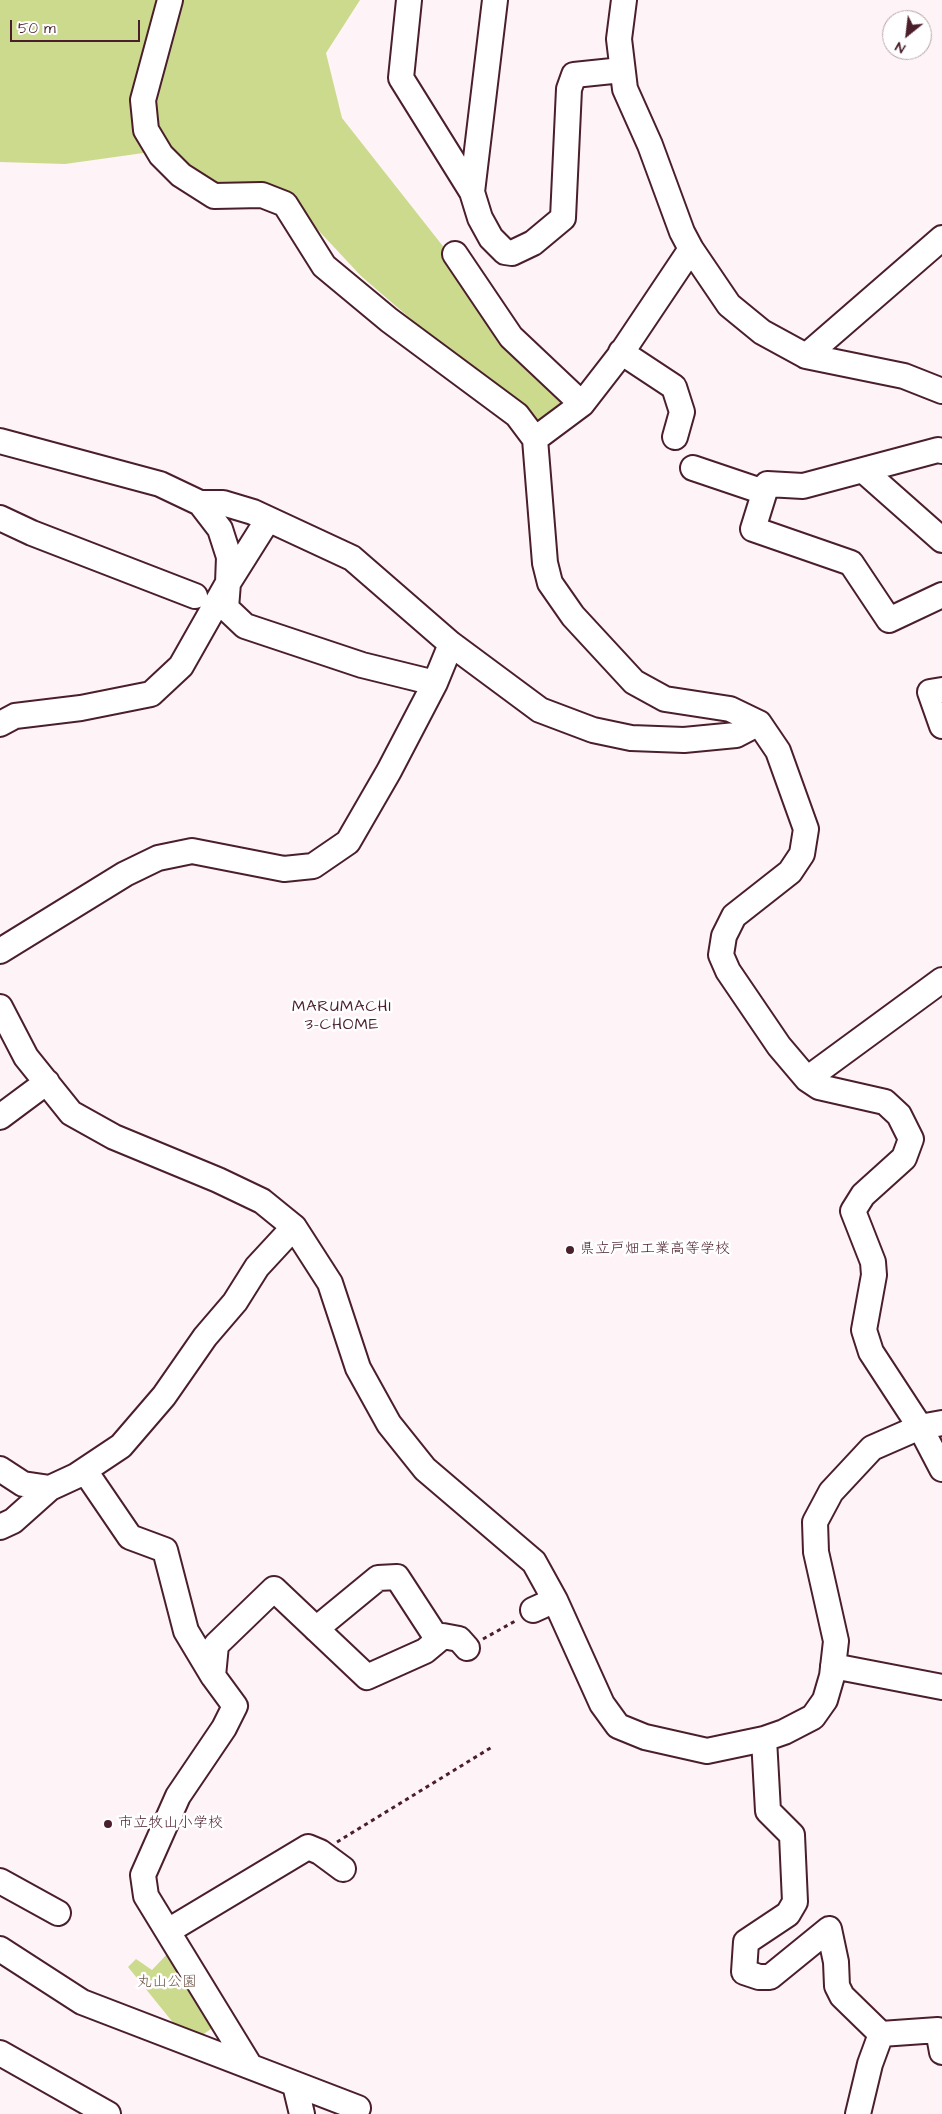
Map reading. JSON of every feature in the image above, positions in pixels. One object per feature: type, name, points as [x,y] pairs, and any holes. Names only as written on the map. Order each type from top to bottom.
[{"type":"street","points":[[170,0],[143,100],[146,130],[161,155],[181,175],[214,196],[262,195],[285,204],[324,266],[389,320],[516,414],[535,439],[544,563],[550,583],[573,616],[634,682],[665,699],[730,708],[758,724],[778,751],[806,828],[802,854],[790,872],[734,916],[724,936],[721,955],[728,971],[759,1016],[807,1079],[820,1087],[885,1102],[899,1115],[911,1139],[904,1158],[863,1195],[853,1211],[873,1262],[874,1275],[865,1313],[864,1330],[871,1352],[931,1425],[942,1468]]},
{"type":"street","points":[[410,0],[401,78],[472,192],[480,218],[490,238],[505,252],[512,253],[533,243],[563,218],[569,89],[574,75],[622,70]]},
{"type":"street","points":[[472,192],[495,0]]},
{"type":"street","points":[[624,0],[619,39],[625,89],[691,248],[729,305],[762,332],[806,356],[904,376],[942,391]]},
{"type":"street","points":[[806,356],[942,238]]},
{"type":"street","points":[[535,439],[582,404],[622,352],[691,248]]},
{"type":"street","points":[[455,254],[511,337],[582,404]]},
{"type":"street","points":[[622,352],[674,387],[682,412],[675,438]]},
{"type":"street","points":[[0,441],[160,484],[200,503],[223,503],[253,512],[267,521],[352,558],[451,644],[540,710],[593,730],[631,738],[684,740],[736,735],[758,724]]},
{"type":"street","points":[[942,451],[938,450],[803,486],[767,484],[753,529],[851,563],[890,620],[942,595]]},
{"type":"street","points":[[693,468],[764,492]]},
{"type":"street","points":[[864,471],[942,540]]},
{"type":"street","points":[[200,503],[220,529],[229,557],[226,608],[245,626],[362,664],[435,683]]},
{"type":"street","points":[[0,518],[32,533],[195,596]]},
{"type":"street","points":[[0,724],[15,716],[81,708],[151,694],[181,666],[228,583],[267,521]]},
{"type":"street","points":[[0,951],[125,874],[158,858],[192,851],[284,869],[313,866],[348,842],[389,771],[435,683],[451,644]]},
{"type":"street","points":[[942,690],[930,692],[942,726]]},
{"type":"street","points":[[807,1079],[942,980]]},
{"type":"street","points":[[0,1008],[26,1057],[71,1113],[114,1137],[262,1201],[294,1227],[330,1283],[358,1368],[389,1424],[425,1469],[534,1562],[555,1600],[602,1704],[618,1726],[645,1737],[707,1751],[764,1739],[784,1732],[813,1717],[825,1700],[833,1666],[836,1640],[816,1552],[815,1522],[831,1492],[872,1448],[931,1425]]},
{"type":"street","points":[[0,1117],[47,1082]]},
{"type":"street","points":[[0,1527],[14,1521],[50,1488],[85,1471],[121,1446],[164,1396],[205,1337],[235,1302],[257,1267],[294,1227]]},
{"type":"street","points":[[0,1469],[23,1484],[50,1488]]},
{"type":"street","points":[[85,1471],[130,1537],[165,1550],[186,1631],[213,1676],[235,1706],[224,1728],[178,1796],[142,1875],[146,1896],[250,2066]]},
{"type":"street","points":[[316,1629],[378,1578],[397,1577],[438,1640]]},
{"type":"street","points":[[213,1676],[216,1645],[274,1589],[367,1677],[425,1651],[443,1636],[458,1639],[467,1648]]},
{"type":"street","points":[[533,1610],[555,1600]]},
{"type":"street","points":[[833,1666],[942,1687]]},
{"type":"street","points":[[764,1739],[768,1811],[792,1836],[795,1902],[788,1914],[746,1942],[744,1972],[759,1977],[770,1977],[829,1929],[836,1962],[837,1986],[842,1996],[881,2034],[938,2030],[942,2052]]},
{"type":"street","points":[[168,1931],[308,1847],[320,1852],[343,1869]]},
{"type":"street","points":[[0,1881],[58,1913]]},
{"type":"street","points":[[0,1948],[82,2002],[358,2108]]},
{"type":"street","points":[[858,2114],[870,2064],[881,2034]]},
{"type":"street","points":[[0,2053],[108,2114]]},
{"type":"street","points":[[295,2085],[302,2114]]},
{"type":"path","points":[[467,1648],[533,1610]]},
{"type":"path","points":[[320,1852],[492,1747]]},
{"type":"green space","points":[[0,0],[360,0],[326,53],[342,118],[568,405],[535,426],[361,276],[277,186],[207,183],[172,149],[65,164],[0,162]]},
{"type":"green space","name":"丸山公園","points":[[170,1951],[215,2026],[201,2036],[175,2025],[128,1967],[136,1959],[152,1970]]},
{"type":"place","name":"県立戸畑工業高等学校","points":[[570,1250]]},
{"type":"place","name":"市立牧山小学校","points":[[108,1824]]},
{"type":"district","name":"MARUMACHI 3-CHOME","points":[[342,1017]]}]
